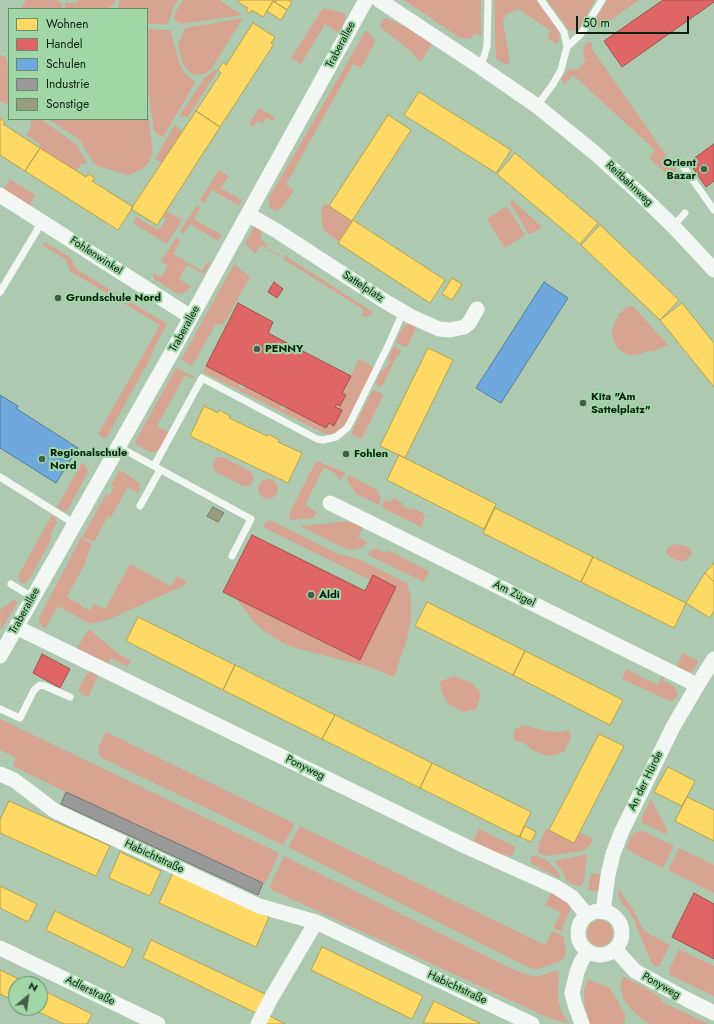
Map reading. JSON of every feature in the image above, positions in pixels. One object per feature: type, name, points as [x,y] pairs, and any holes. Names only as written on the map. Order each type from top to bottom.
[{"type":"street","name":"Traberallee","points":[[0,656],[32,597],[192,317],[366,0]]},
{"type":"street","name":"Reitbahnweg","points":[[379,0],[537,106],[596,154],[640,194],[673,226],[714,270]]},
{"type":"street","name":"Fohlenwinkel","points":[[0,195],[192,317]]},
{"type":"street","name":"Sattelplatz","points":[[249,214],[403,312],[439,329],[450,330],[464,327],[469,323],[477,309]]},
{"type":"street","name":"Am Zügel","points":[[330,503],[697,686]]},
{"type":"street","name":"Ponyweg","points":[[16,627],[446,836],[556,887],[572,897],[587,915]]},
{"type":"street","name":"An der Hürde","points":[[602,912],[613,854],[621,833],[658,756],[697,686],[714,660]]},
{"type":"street","name":"Habichtstraße","points":[[0,774],[14,780],[55,811],[259,906],[316,922],[532,1024]]},
{"type":"street","points":[[602,912],[609,914],[619,923],[621,937],[619,944],[615,949],[604,955],[598,956],[587,952],[582,947],[577,934],[582,920],[587,915],[602,912]]},
{"type":"street","points":[[258,1024],[270,1000],[316,922]]},
{"type":"street","name":"Adlerstraße","points":[[0,948],[158,1024]]},
{"type":"street","name":"Ponyweg","points":[[615,949],[635,971],[714,1013]]},
{"type":"street","points":[[582,1024],[574,1005],[572,993],[577,972],[587,952]]},
{"type":"lane","points":[[479,66],[484,57],[487,46],[488,0]]},
{"type":"lane","points":[[537,106],[561,70],[567,47],[564,32],[541,0]]},
{"type":"lane","points":[[567,47],[581,34],[602,0]]},
{"type":"lane","points":[[680,162],[714,210]]},
{"type":"lane","points":[[673,226],[685,213]]},
{"type":"lane","points":[[0,292],[42,222]]},
{"type":"lane","points":[[140,506],[157,468],[202,378],[317,439],[323,440],[336,436],[347,428],[350,423],[387,349],[403,312]]},
{"type":"lane","points":[[119,447],[251,519],[232,556]]},
{"type":"lane","points":[[0,477],[75,524]]},
{"type":"lane","points":[[11,584],[32,597]]},
{"type":"lane","points":[[0,709],[20,718],[34,690],[40,685],[70,697]]},
{"type":"shaded area","points":[[26,0],[55,0],[62,3],[62,8],[22,8]]},
{"type":"shaded area","points":[[79,0],[115,0],[115,3],[108,8],[65,8],[65,3],[76,3]]},
{"type":"shaded area","points":[[119,0],[178,0],[173,8],[167,24],[148,24],[148,8],[119,8]]},
{"type":"shaded area","points":[[183,0],[219,0],[242,15],[181,24],[174,19],[176,11]]},
{"type":"shaded area","points":[[404,0],[481,0],[481,35],[475,34],[470,39],[460,38]]},
{"type":"shaded area","points":[[494,0],[537,0],[559,32],[560,38],[557,44],[547,38],[551,31],[518,9],[507,14],[503,21],[510,61],[506,65],[496,59]]},
{"type":"shaded area","points":[[547,0],[595,0],[579,29],[572,31],[568,29]]},
{"type":"shaded area","points":[[607,0],[639,0],[599,28],[597,26],[597,17]]},
{"type":"shaded area","points":[[323,8],[346,14],[343,26],[339,33],[325,24],[301,64],[291,58]]},
{"type":"shaded area","points":[[243,18],[212,68],[205,74],[192,74],[183,64],[178,45],[185,28]]},
{"type":"shaded area","points":[[386,18],[406,27],[432,44],[421,61],[417,59],[411,51],[380,27],[383,19]]},
{"type":"shaded area","points":[[148,29],[170,30],[180,65],[185,73],[195,83],[163,137],[154,131],[149,97]]},
{"type":"shaded area","points":[[367,31],[373,37],[375,42],[361,68],[353,64],[286,185],[294,190],[282,208],[276,211],[270,208],[268,200],[365,32]]},
{"type":"shaded area","points":[[588,42],[592,42],[592,49],[670,161],[676,163],[676,186],[672,179],[649,158],[655,150],[573,75],[564,85],[562,78],[569,70],[578,69],[585,62],[583,48]]},
{"type":"shaded area","points":[[0,55],[6,57],[8,66],[8,104],[0,101]]},
{"type":"shaded area","points":[[216,69],[218,70],[188,117],[179,116],[205,77]]},
{"type":"shaded area","points":[[259,108],[275,117],[273,121],[266,118],[262,124],[257,121],[253,127],[249,124]]},
{"type":"shaded area","points":[[148,114],[153,153],[143,169],[128,175],[98,166],[92,161],[80,140],[50,120],[148,120]]},
{"type":"shaded area","points":[[31,120],[41,120],[76,144],[87,163],[81,164],[76,171],[40,148],[41,145],[26,135],[31,128]]},
{"type":"shaded area","points":[[175,124],[181,131],[180,135],[162,163],[155,159]]},
{"type":"shaded area","points":[[219,170],[229,176],[221,188],[241,200],[243,199],[238,207],[238,205],[212,190],[204,203],[200,200]]},
{"type":"shaded area","points":[[10,179],[35,195],[29,206],[3,190]]},
{"type":"shaded area","points":[[512,200],[541,226],[541,228],[531,234],[528,233],[510,203]]},
{"type":"shaded area","points":[[325,203],[352,221],[339,241],[324,230],[321,210]]},
{"type":"shaded area","points":[[197,205],[200,208],[194,219],[222,235],[218,241],[190,224],[184,234],[180,231]]},
{"type":"shaded area","points":[[507,206],[525,235],[505,248],[487,219]]},
{"type":"shaded area","points":[[166,211],[182,220],[167,244],[133,223],[136,217],[159,229],[166,219],[163,216]]},
{"type":"shaded area","points":[[254,227],[259,227],[263,230],[260,238],[268,246],[267,248],[278,254],[283,248],[278,256],[261,245],[255,254],[245,243]]},
{"type":"shaded area","points":[[176,238],[181,240],[173,254],[202,271],[208,261],[211,263],[204,274],[187,265],[179,279],[191,286],[186,292],[177,294],[153,278],[153,273],[161,277],[168,266],[161,261]]},
{"type":"shaded area","points":[[45,242],[71,258],[76,269],[167,324],[153,350],[151,357],[107,437],[104,438],[98,434],[160,325],[70,271],[65,259],[42,245]]},
{"type":"shaded area","points":[[286,253],[287,257],[373,312],[371,315],[368,317],[361,316],[364,310],[283,259]]},
{"type":"shaded area","points":[[234,264],[250,277],[223,325],[216,324],[192,366],[181,360]]},
{"type":"shaded area","points":[[627,307],[634,307],[668,345],[667,346],[637,355],[624,353],[618,348],[612,336],[612,329],[619,314]]},
{"type":"shaded area","points":[[410,322],[418,324],[408,345],[405,347],[396,341],[404,326]]},
{"type":"shaded area","points":[[395,347],[401,351],[399,356],[397,355],[383,385],[379,387],[377,386],[376,382],[382,370],[386,368],[390,361],[388,359],[393,348]]},
{"type":"shaded area","points":[[359,359],[372,366],[373,369],[347,422],[342,428],[332,434],[321,432],[203,372],[206,366],[239,383],[239,387],[243,389],[246,386],[281,405],[280,408],[284,410],[286,407],[326,428],[329,423],[334,426],[341,410],[335,407],[337,404],[341,406],[346,396],[342,393]]},
{"type":"shaded area","points":[[176,368],[195,377],[194,379],[185,375],[157,426],[169,433],[161,448],[152,453],[137,445],[135,442]]},
{"type":"shaded area","points":[[374,390],[383,396],[361,439],[351,434],[372,391]]},
{"type":"shaded area","points":[[217,457],[223,457],[250,471],[254,477],[252,483],[249,486],[243,486],[216,472],[214,470],[213,463]]},
{"type":"shaded area","points":[[317,461],[346,473],[340,480],[336,474],[324,467],[305,505],[317,512],[313,518],[291,520],[289,517],[290,512]]},
{"type":"shaded area","points":[[82,463],[85,465],[88,472],[67,511],[63,511],[57,507]]},
{"type":"shaded area","points":[[119,471],[123,472],[140,484],[138,493],[128,487],[111,517],[108,516],[94,542],[82,537],[106,494],[109,496],[114,487],[111,485]]},
{"type":"shaded area","points":[[349,475],[377,490],[381,498],[379,505],[356,494],[347,479]]},
{"type":"shaded area","points":[[268,479],[275,482],[278,489],[275,496],[268,499],[261,496],[258,489],[261,482]]},
{"type":"shaded area","points":[[394,498],[403,503],[402,506],[412,510],[414,508],[425,515],[421,527],[381,507],[385,500],[391,502]]},
{"type":"shaded area","points":[[52,515],[55,517],[57,523],[50,534],[52,538],[30,578],[23,584],[18,576]]},
{"type":"shaded area","points":[[267,521],[272,521],[338,554],[358,559],[407,583],[411,597],[411,619],[407,639],[394,677],[369,667],[296,648],[283,643],[264,631],[253,621],[236,598],[360,660],[396,587],[373,576],[370,580],[263,527]]},
{"type":"shaded area","points":[[350,521],[363,527],[358,537],[367,542],[365,546],[361,548],[352,550],[344,548],[300,526]]},
{"type":"shaded area","points":[[81,538],[92,544],[86,559],[87,560],[67,597],[90,611],[94,604],[105,609],[130,564],[171,586],[177,576],[187,582],[185,585],[110,619],[90,624],[58,606],[45,629],[39,622],[39,618]]},
{"type":"shaded area","points":[[675,544],[686,546],[690,549],[692,553],[691,556],[684,561],[678,561],[669,556],[666,553],[667,548]]},
{"type":"shaded area","points":[[376,548],[386,553],[388,550],[429,571],[424,582],[368,555],[370,551]]},
{"type":"shaded area","points":[[15,599],[17,603],[1,630],[0,610]]},
{"type":"shaded area","points":[[88,630],[90,630],[120,655],[131,660],[128,667],[111,658],[108,664],[77,648]]},
{"type":"shaded area","points":[[683,653],[697,660],[698,663],[692,672],[686,671],[677,666]]},
{"type":"shaded area","points":[[626,669],[658,685],[663,674],[665,675],[663,681],[674,686],[678,694],[674,700],[670,701],[622,679]]},
{"type":"shaded area","points":[[91,671],[100,672],[88,697],[79,691],[86,675]]},
{"type":"shaded area","points":[[453,676],[472,683],[481,694],[476,709],[464,712],[448,704],[442,693],[440,682]]},
{"type":"shaded area","points":[[0,719],[279,853],[265,884],[13,766],[16,758],[0,750]]},
{"type":"shaded area","points":[[524,725],[545,731],[560,732],[569,730],[571,738],[564,752],[548,756],[532,750],[524,743],[514,740],[514,730]]},
{"type":"shaded area","points":[[106,732],[295,824],[283,845],[100,757],[98,749]]},
{"type":"shaded area","points":[[651,799],[667,830],[666,834],[643,823],[641,819]]},
{"type":"shaded area","points":[[300,826],[545,945],[552,931],[563,936],[566,952],[564,958],[561,961],[537,969],[530,968],[288,847]]},
{"type":"shaded area","points":[[479,829],[516,847],[512,856],[502,855],[473,841]]},
{"type":"shaded area","points":[[546,829],[573,843],[579,832],[593,839],[590,845],[583,851],[546,856],[538,853],[539,843]]},
{"type":"shaded area","points":[[643,831],[674,846],[663,868],[636,855],[626,848],[633,833]]},
{"type":"shaded area","points":[[679,848],[714,865],[714,893],[668,870]]},
{"type":"shaded area","points":[[587,854],[584,881],[581,886],[573,885],[567,881],[562,871],[554,861]]},
{"type":"shaded area","points":[[536,855],[549,862],[558,872],[561,879],[532,864],[530,860],[531,857]]},
{"type":"shaded area","points":[[284,856],[516,971],[534,976],[540,976],[557,971],[559,973],[558,1000],[562,1012],[569,1024],[549,1018],[272,890],[270,886]]},
{"type":"shaded area","points":[[591,873],[603,875],[600,892],[588,890]]},
{"type":"shaded area","points":[[618,888],[634,911],[644,931],[670,945],[659,966],[655,966],[651,962],[634,920],[629,911],[619,900]]},
{"type":"shaded area","points":[[552,891],[572,905],[562,932],[553,928],[561,913],[545,905]]},
{"type":"shaded area","points":[[600,920],[609,924],[613,933],[609,942],[600,946],[591,942],[587,933],[591,924]]},
{"type":"shaded area","points":[[679,949],[714,966],[714,996],[670,975],[669,970]]},
{"type":"shaded area","points":[[623,976],[659,996],[662,1002],[709,1024],[650,1024],[644,1021],[630,1008],[623,998],[620,984]]},
{"type":"shaded area","points":[[588,979],[610,988],[625,1014],[623,1024],[590,1024],[584,1002],[584,990]]},
{"type":"building: Wohnen","points":[[239,0],[274,0],[263,17],[252,10],[250,13],[246,11],[248,8],[238,2]]},
{"type":"building: Wohnen","points":[[277,0],[288,0],[292,2],[287,10],[275,2]]},
{"type":"building: Wohnen","points":[[273,1],[287,10],[281,20],[267,11]]},
{"type":"building: Wohnen","points":[[253,23],[275,37],[271,43],[274,44],[220,127],[196,111],[221,73],[218,70],[223,62],[226,65]]},
{"type":"building: Wohnen","points":[[419,92],[511,150],[496,173],[404,115]]},
{"type":"building: Wohnen","points":[[196,111],[220,127],[157,225],[131,209]]},
{"type":"building: Wohnen","points":[[388,115],[411,130],[352,221],[329,206]]},
{"type":"building: Wohnen","points":[[0,118],[5,122],[3,124],[40,148],[25,171],[0,155]]},
{"type":"building: Wohnen","points":[[40,148],[86,177],[88,174],[95,178],[92,181],[133,207],[118,230],[25,171]]},
{"type":"building: Wohnen","points":[[515,153],[598,223],[580,244],[497,174]]},
{"type":"building: Wohnen","points":[[353,220],[445,280],[430,303],[338,243]]},
{"type":"building: Wohnen","points":[[600,225],[679,300],[660,320],[581,245]]},
{"type":"building: Wohnen","points":[[452,278],[462,284],[452,300],[442,294]]},
{"type":"building: Wohnen","points":[[682,303],[714,343],[714,387],[660,320]]},
{"type":"building: Wohnen","points":[[428,348],[453,360],[405,458],[380,446]]},
{"type":"building: Wohnen","points":[[204,406],[218,413],[219,410],[230,416],[229,418],[267,436],[268,434],[279,440],[278,442],[302,453],[288,483],[190,436]]},
{"type":"building: Wohnen","points":[[399,455],[496,504],[484,529],[387,480]]},
{"type":"building: Wohnen","points":[[495,508],[593,557],[581,582],[483,533]]},
{"type":"building: Wohnen","points":[[593,557],[686,603],[674,628],[581,582]]},
{"type":"building: Wohnen","points":[[714,563],[714,582],[705,573]]},
{"type":"building: Wohnen","points":[[705,573],[714,582],[714,611],[710,618],[686,603]]},
{"type":"building: Wohnen","points":[[427,602],[525,651],[513,675],[415,626]]},
{"type":"building: Wohnen","points":[[138,617],[235,665],[223,690],[126,641]]},
{"type":"building: Wohnen","points":[[525,651],[623,700],[610,725],[513,675]]},
{"type":"building: Wohnen","points":[[235,665],[335,715],[322,739],[223,690]]},
{"type":"building: Wohnen","points":[[335,715],[432,763],[420,788],[322,739]]},
{"type":"building: Wohnen","points":[[599,734],[624,746],[574,843],[549,830]]},
{"type":"building: Wohnen","points":[[432,763],[531,812],[519,837],[420,788]]},
{"type":"building: Wohnen","points":[[668,767],[695,781],[682,806],[654,792]]},
{"type":"building: Wohnen","points":[[687,797],[714,810],[714,841],[675,821]]},
{"type":"building: Wohnen","points":[[9,801],[110,846],[96,876],[0,833],[0,820]]},
{"type":"building: Wohnen","points":[[525,826],[536,832],[531,842],[520,837]]},
{"type":"building: Wohnen","points":[[120,852],[161,871],[150,896],[109,878]]},
{"type":"building: Wohnen","points":[[173,873],[269,917],[256,947],[159,903]]},
{"type":"building: Wohnen","points":[[0,886],[37,904],[28,922],[0,908]]},
{"type":"building: Wohnen","points":[[55,911],[133,949],[124,968],[46,930]]},
{"type":"building: Wohnen","points":[[151,940],[265,994],[256,1013],[143,958]]},
{"type":"building: Wohnen","points":[[322,947],[423,996],[412,1019],[311,970]]},
{"type":"building: Wohnen","points":[[0,970],[12,976],[8,976],[8,998],[0,994]]},
{"type":"building: Wohnen","points":[[48,993],[92,1014],[87,1024],[64,1024],[47,1016]]},
{"type":"building: Wohnen","points":[[434,1001],[440,1004],[481,1024],[423,1023]]},
{"type":"building: Wohnen","points":[[268,1015],[285,1024],[264,1024]]},
{"type":"building: Handel","points":[[663,0],[714,0],[714,2],[622,67],[604,41]]},
{"type":"building: Handel","name":"Orient Bazar","points":[[714,144],[714,181],[706,187],[689,162]]},
{"type":"building: Handel","points":[[274,282],[283,289],[277,298],[268,292]]},
{"type":"building: Handel","name":"PENNY","points":[[238,303],[273,322],[268,333],[351,376],[342,393],[346,395],[340,406],[337,404],[335,407],[342,410],[334,426],[329,423],[326,428],[206,366]]},
{"type":"building: Handel","name":"Aldi","points":[[252,535],[365,591],[373,575],[396,587],[360,660],[223,592]]},
{"type":"building: Handel","points":[[42,654],[70,669],[60,688],[33,673]]},
{"type":"building: Handel","points":[[694,893],[714,904],[714,959],[672,937]]},
{"type":"building: Schulen","points":[[544,282],[568,298],[501,403],[476,388]]},
{"type":"building: Schulen","points":[[0,395],[18,406],[17,409],[78,448],[56,483],[0,448]]},
{"type":"building: Industrie","points":[[66,792],[263,883],[258,895],[61,804]]},
{"type":"building: Sonstige","points":[[213,507],[224,513],[218,522],[207,516]]},
{"type":"place","name":"Orient Bazar","points":[[704,169]]},
{"type":"place","name":"Grundschule Nord","points":[[58,298]]},
{"type":"place","name":"PENNY","points":[[257,349]]},
{"type":"place","name":"Kita \"Am Sattelplatz\"","points":[[583,403]]},
{"type":"place","name":"Fohlen","points":[[346,454]]},
{"type":"place","name":"Regionalschule Nord","points":[[42,459]]},
{"type":"place","name":"Aldi","points":[[311,595]]}]
